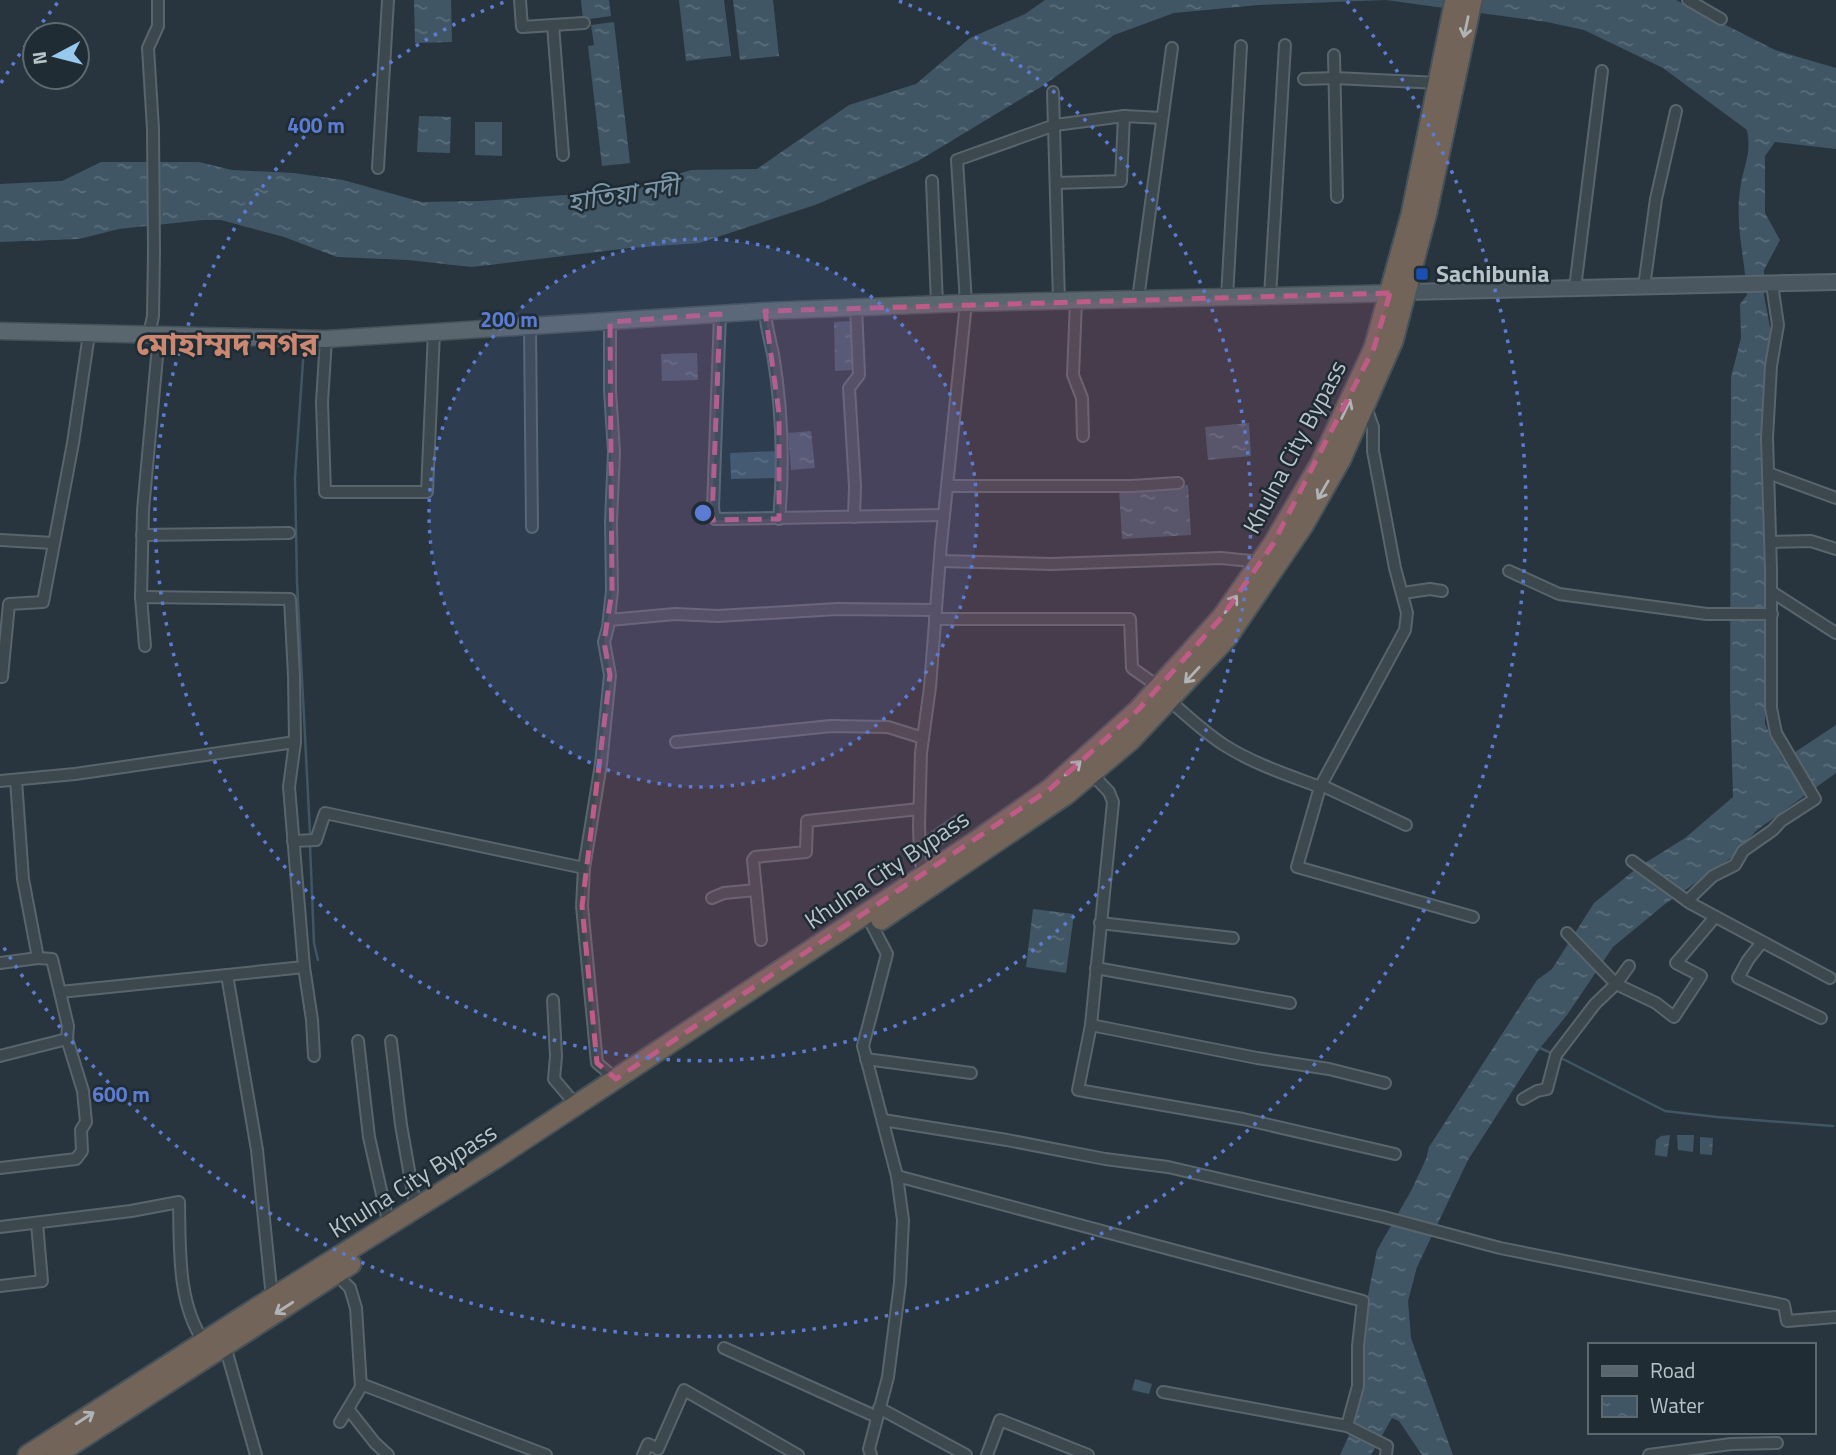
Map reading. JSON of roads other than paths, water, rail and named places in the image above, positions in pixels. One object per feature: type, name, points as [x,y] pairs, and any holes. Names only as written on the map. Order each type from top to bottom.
[{"type":"highway","points":[[1453,52],[1455,0]]},
{"type":"highway","points":[[1453,52],[1472,0]]},
{"type":"highway","name":"Khulna City Bypass","points":[[28,1455],[272,1298],[415,1210],[1050,789],[1138,709],[1164,694],[1227,638],[1296,537],[1341,459],[1393,341],[1411,215],[1439,83],[1453,52]]},
{"type":"highway","name":"Khulna City Bypass","points":[[56,1455],[1000,841],[1067,794],[1130,741],[1261,562],[1320,464],[1398,293],[1453,52]]},
{"type":"main road","points":[[0,331],[326,339],[856,307],[1398,293]]},
{"type":"street","points":[[145,646],[141,597],[142,535],[154,335],[153,129],[148,48],[158,26],[158,0]]},
{"type":"street","points":[[379,167],[388,0]]},
{"type":"street","points":[[520,0],[522,27],[584,23]]},
{"type":"street","points":[[1688,0],[1721,19]]},
{"type":"street","points":[[553,25],[563,155]]},
{"type":"street","points":[[1270,296],[1285,45]]},
{"type":"street","points":[[1227,297],[1241,47]]},
{"type":"street","points":[[1138,299],[1172,48]]},
{"type":"street","points":[[1334,55],[1338,197]]},
{"type":"street","points":[[1575,288],[1602,71]]},
{"type":"street","points":[[1304,79],[1439,83]]},
{"type":"street","points":[[1052,92],[1059,301]]},
{"type":"street","points":[[1644,287],[1656,199],[1676,111]]},
{"type":"street","points":[[925,874],[920,860],[919,809],[923,737],[966,303],[957,160],[1055,125],[1124,116],[1163,117]]},
{"type":"street","points":[[1056,183],[1121,181],[1124,116]]},
{"type":"street","points":[[932,181],[937,304]]},
{"type":"street","points":[[1398,293],[1836,282]]},
{"type":"street","points":[[1684,899],[1713,876],[1735,865],[1743,851],[1815,799],[1776,733],[1771,708],[1772,592],[1768,473],[1771,366],[1778,325],[1769,284]]},
{"type":"street","points":[[1076,301],[1073,375],[1082,398],[1083,436]]},
{"type":"street","points":[[854,517],[855,486],[849,388],[859,375],[856,307]]},
{"type":"street","points":[[765,311],[779,413],[783,479],[779,519]]},
{"type":"street","points":[[720,314],[713,508],[715,519],[944,515]]},
{"type":"street","points":[[610,323],[610,391],[614,452],[612,590],[604,642],[610,675],[601,764],[584,868],[582,906],[597,1063],[616,1079]]},
{"type":"street","points":[[530,327],[532,527]]},
{"type":"street","points":[[326,339],[322,402],[325,492],[427,492],[433,332]]},
{"type":"street","points":[[0,677],[9,604],[43,602],[73,443],[89,334]]},
{"type":"street","points":[[1365,405],[1373,427],[1373,451],[1395,568],[1408,613],[1405,630],[1321,786],[1297,867],[1473,917]]},
{"type":"street","points":[[1768,473],[1836,498]]},
{"type":"street","points":[[948,486],[1132,486],[1178,483]]},
{"type":"street","points":[[142,535],[289,533]]},
{"type":"street","points":[[0,540],[53,543]]},
{"type":"street","points":[[1771,542],[1811,541],[1836,549]]},
{"type":"street","points":[[940,561],[1051,564],[1221,558],[1261,562]]},
{"type":"street","points":[[1509,571],[1559,594],[1727,616],[1770,614]]},
{"type":"street","points":[[1404,593],[1430,589],[1442,591]]},
{"type":"street","points":[[1772,592],[1836,633]]},
{"type":"street","points":[[141,597],[289,599],[295,742],[289,787],[314,1056]]},
{"type":"street","points":[[608,620],[675,614],[718,616],[837,609],[1130,619],[1132,668],[1200,729],[1266,767],[1321,786],[1406,825]]},
{"type":"street","points":[[676,742],[831,726],[888,727],[923,737]]},
{"type":"street","points":[[0,781],[75,774],[295,742]]},
{"type":"street","points":[[1092,774],[1113,802],[1091,1025],[1079,1090],[1243,1119],[1395,1154]]},
{"type":"street","points":[[16,780],[23,879],[38,958]]},
{"type":"street","points":[[761,940],[753,860],[755,857],[806,852],[807,821],[919,809]]},
{"type":"street","points":[[293,841],[316,840],[325,813],[584,868]]},
{"type":"street","points":[[1634,862],[1684,899],[1830,978]]},
{"type":"street","points":[[712,898],[724,893],[756,890]]},
{"type":"street","points":[[1569,934],[1616,984],[1656,1003],[1674,1017],[1701,976],[1676,963],[1715,917]]},
{"type":"street","points":[[1100,923],[1233,938]]},
{"type":"street","points":[[869,1453],[888,1377],[900,1283],[903,1220],[897,1176],[863,1046],[887,954],[872,925]]},
{"type":"street","points":[[1762,942],[1738,978],[1821,1018]]},
{"type":"street","points":[[0,963],[52,959],[68,1026],[67,1039],[83,1091],[86,1122],[81,1130],[82,1152],[76,1159],[0,1168]]},
{"type":"street","points":[[1523,1099],[1546,1089],[1556,1055],[1595,1004],[1616,984],[1629,966]]},
{"type":"street","points":[[60,992],[304,967]]},
{"type":"street","points":[[1096,968],[1290,1003]]},
{"type":"street","points":[[227,975],[257,1150],[272,1298]]},
{"type":"street","points":[[552,1000],[556,1056],[554,1079],[576,1105]]},
{"type":"street","points":[[1091,1025],[1257,1058],[1329,1069],[1385,1083]]},
{"type":"street","points":[[0,1056],[67,1039]]},
{"type":"street","points":[[358,1041],[369,1137],[389,1226]]},
{"type":"street","points":[[391,1041],[415,1210]]},
{"type":"street","points":[[866,1059],[971,1073]]},
{"type":"street","points":[[883,1120],[1105,1159],[1168,1167],[1353,1212],[1384,1217],[1500,1248],[1784,1305],[1787,1321],[1836,1317]]},
{"type":"street","points":[[897,1176],[1363,1301],[1358,1346],[1358,1386],[1348,1427]]},
{"type":"street","points":[[0,1227],[131,1211],[179,1202],[180,1251],[186,1298],[196,1330],[204,1342]]},
{"type":"street","points":[[0,1286],[42,1281],[37,1223]]},
{"type":"street","points":[[336,1274],[350,1288],[356,1308],[361,1384],[340,1422]]},
{"type":"street","points":[[225,1346],[256,1455]]},
{"type":"street","points":[[724,1348],[878,1413],[966,1455]]},
{"type":"street","points":[[361,1384],[546,1455]]},
{"type":"street","points":[[643,1455],[648,1444],[658,1449],[684,1390],[798,1455]]},
{"type":"street","points":[[1163,1392],[1348,1427],[1387,1446],[1386,1455]]},
{"type":"street","points":[[349,1410],[388,1455]]},
{"type":"street","points":[[987,1455],[1000,1420],[1088,1455]]},
{"type":"street","points":[[1649,1455],[1731,1444],[1777,1443]]},
{"type":"water","points":[[414,0],[451,0],[452,42],[415,43]]},
{"type":"water","points":[[581,0],[609,0],[611,16],[583,20]]},
{"type":"water","points":[[679,0],[724,0],[731,56],[686,61]]},
{"type":"water","points":[[733,0],[773,0],[779,56],[740,60]]},
{"type":"water","name":"হাতিয়া নদী","points":[[1045,0],[1386,0],[1259,5],[1174,13],[1114,35],[1041,87],[918,161],[815,205],[699,243],[630,248],[472,267],[408,260],[337,257],[284,237],[221,220],[119,229],[79,239],[0,242],[0,184],[62,181],[101,162],[199,162],[232,170],[294,173],[343,180],[422,202],[481,201],[623,191],[691,170],[757,169],[849,105],[916,84],[970,38],[1025,14]]},
{"type":"water","points":[[1386,0],[1676,0],[1775,50],[1836,68],[1836,149],[1775,142],[1765,156],[1765,213],[1780,240],[1764,270],[1764,295],[1771,333],[1765,724],[1783,760],[1836,725],[1836,773],[1757,830],[1731,858],[1665,904],[1613,947],[1567,1015],[1540,1048],[1468,1160],[1417,1267],[1408,1301],[1411,1338],[1453,1455],[1422,1455],[1399,1421],[1392,1418],[1371,1455],[1340,1455],[1351,1431],[1365,1310],[1377,1250],[1411,1191],[1429,1147],[1537,980],[1552,969],[1594,903],[1637,868],[1685,838],[1733,797],[1730,697],[1731,377],[1741,338],[1740,304],[1747,295],[1739,229],[1739,203],[1748,139],[1747,130],[1663,68],[1584,30],[1547,22]]},
{"type":"water","points":[[614,22],[630,163],[602,166],[588,46],[594,45],[591,25]]},
{"type":"water","points":[[419,116],[451,117],[450,153],[417,152]]},
{"type":"water","points":[[475,122],[502,122],[502,156],[475,155]]},
{"type":"water","points":[[852,321],[854,370],[835,371],[834,322]]},
{"type":"water","points":[[697,353],[698,380],[662,381],[661,354]]},
{"type":"water","points":[[1249,423],[1251,456],[1208,460],[1205,427]]},
{"type":"water","points":[[811,431],[815,468],[791,470],[788,433]]},
{"type":"water","points":[[777,451],[778,478],[731,479],[730,453]]},
{"type":"water","points":[[1188,485],[1191,535],[1122,539],[1119,489]]},
{"type":"water","points":[[956,814],[963,831],[926,856],[923,837]]},
{"type":"water","points":[[1033,909],[1074,914],[1066,973],[1026,967]]},
{"type":"water","points":[[1670,1135],[1667,1157],[1655,1155],[1656,1140]]},
{"type":"water","points":[[1677,1135],[1694,1135],[1693,1152],[1678,1150]]},
{"type":"water","points":[[1700,1137],[1713,1138],[1712,1155],[1700,1154]]},
{"type":"water","points":[[1135,1379],[1152,1384],[1149,1394],[1132,1390]]},
{"type":"waterway","points":[[304,347],[295,477],[297,582],[310,833]]},
{"type":"waterway","points":[[310,845],[314,943],[318,960]]},
{"type":"waterway","points":[[1540,1048],[1553,1054]]},
{"type":"waterway","points":[[1559,1057],[1665,1111],[1833,1126]]},
{"type":"place","name":"Sachibunia","points":[[1422,274]]},
{"type":"district","name":"মোহাম্মদ নগর","points":[[227,344]]}]
